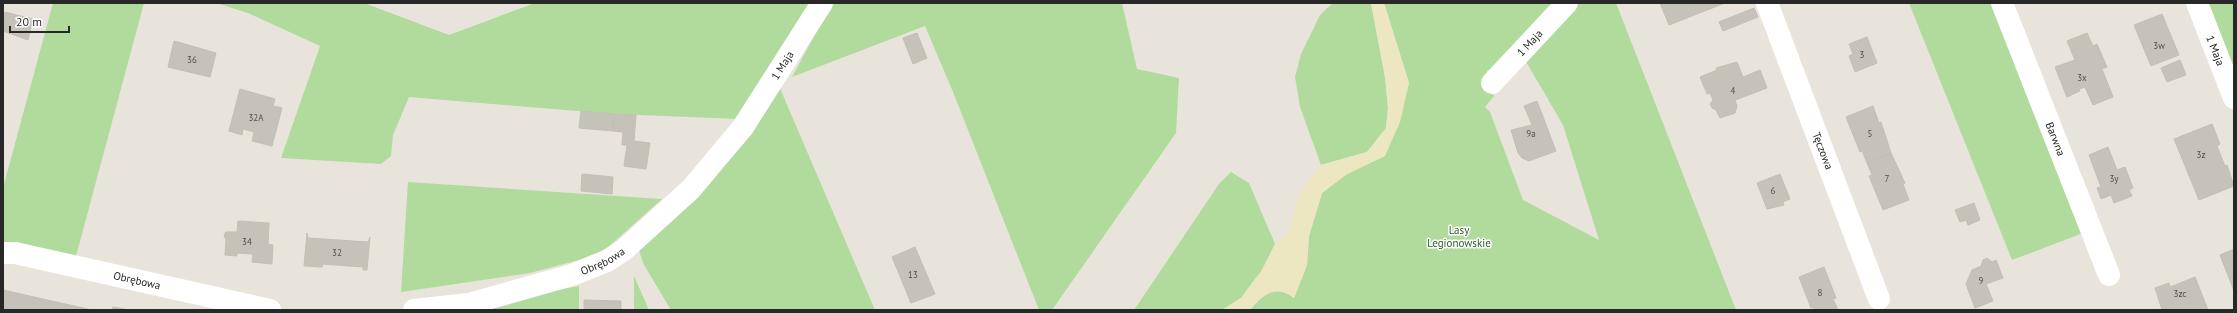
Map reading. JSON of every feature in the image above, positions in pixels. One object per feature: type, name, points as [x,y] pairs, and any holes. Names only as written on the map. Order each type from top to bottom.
[{"type":"street","name":"1 Maja","points":[[743,127],[822,3]]},
{"type":"street","name":"1 Maja","points":[[1492,83],[1566,3]]},
{"type":"street","name":"Tęczowa","points":[[1767,3],[1879,299]]},
{"type":"street","name":"Barwna","points":[[2002,3],[2109,275]]},
{"type":"street","name":"1 Maja","points":[[2197,3],[2234,98]]},
{"type":"street","name":"Obrębowa","points":[[414,310],[469,304],[572,275],[607,261],[642,235],[685,194],[743,127]]},
{"type":"street","name":"Obrębowa","points":[[3,253],[15,253],[270,310]]},
{"type":"green space","points":[[53,3],[144,3],[75,260],[3,247],[3,188]]},
{"type":"green space","points":[[216,3],[364,3],[449,35],[535,3],[811,3],[739,119],[614,114],[409,97],[393,135],[391,156],[381,164],[281,158],[320,46],[248,13]]},
{"type":"green space","points":[[832,3],[1122,3],[1137,69],[1179,78],[1176,133],[1052,310],[1039,310],[953,92],[925,26],[792,77]]},
{"type":"green space","points":[[1333,3],[1371,3],[1385,77],[1388,108],[1386,128],[1367,152],[1321,165],[1300,107],[1295,77],[1301,54],[1320,15]]},
{"type":"green space","name":"Lasy Legionowskie","points":[[1384,3],[1562,3],[1511,58],[1487,71],[1486,87],[1494,96],[1485,107],[1490,112],[1523,200],[1599,240],[1563,125],[1525,60],[1574,3],[1616,3],[1736,310],[1250,310],[1270,293],[1281,292],[1294,298],[1307,265],[1309,236],[1322,193],[1347,174],[1385,156],[1409,83]]},
{"type":"green space","points":[[1909,3],[1992,3],[2083,233],[2012,260]]},
{"type":"green space","points":[[2208,3],[2234,3],[2234,68]]},
{"type":"green space","points":[[779,86],[875,310],[671,310],[644,265],[639,250],[713,178],[752,134]]},
{"type":"green space","points":[[1231,172],[1249,183],[1275,244],[1262,270],[1241,298],[1222,310],[1134,310],[1219,184]]},
{"type":"green space","points":[[408,182],[662,199],[606,249],[579,260],[530,273],[401,292]]},
{"type":"green space","points":[[634,276],[649,310],[634,310]]},
{"type":"green space","points":[[579,286],[579,310],[474,310],[477,305]]},
{"type":"sand","points":[[1371,3],[1384,3],[1409,83],[1400,122],[1385,156],[1347,174],[1322,193],[1309,236],[1307,265],[1294,298],[1287,294],[1275,291],[1265,295],[1250,310],[1222,310],[1241,298],[1262,270],[1275,244],[1290,231],[1296,203],[1304,187],[1321,165],[1367,152],[1386,128],[1388,108],[1385,77]]},
{"type":"building","points":[[1660,3],[1725,3],[1669,25]]},
{"type":"building","points":[[1754,8],[1758,17],[1723,31],[1719,22]]},
{"type":"building","points":[[5,12],[33,19],[28,40],[3,31]]},
{"type":"building","points":[[2162,14],[2179,55],[2151,66],[2134,25]]},
{"type":"building","points":[[917,33],[927,58],[913,64],[903,38]]},
{"type":"building","points":[[2087,33],[2093,46],[2097,44],[2107,67],[2102,69],[2113,97],[2093,105],[2085,87],[2067,97],[2055,67],[2075,60],[2067,41]]},
{"type":"building","points":[[1867,37],[1877,63],[1855,72],[1849,56],[1853,54],[1849,44]]},
{"type":"building","points":[[174,41],[216,53],[210,77],[168,67]]},
{"type":"building","points":[[2180,60],[2186,75],[2167,82],[2161,68]]},
{"type":"building","points":[[1737,62],[1743,77],[1760,70],[1767,88],[1735,100],[1737,106],[1735,113],[1720,118],[1716,110],[1712,108],[1710,104],[1713,100],[1710,93],[1707,94],[1700,77],[1717,70],[1716,68]]},
{"type":"building","points":[[240,89],[275,99],[273,106],[282,108],[272,146],[252,141],[254,132],[243,129],[242,135],[229,131]]},
{"type":"building","points":[[1537,101],[1556,151],[1529,161],[1522,158],[1518,153],[1511,130],[1532,125],[1524,106]]},
{"type":"building","points":[[1873,106],[1879,123],[1881,122],[1891,153],[1867,163],[1862,151],[1860,152],[1846,117]]},
{"type":"building","points":[[581,111],[614,114],[613,131],[579,128]]},
{"type":"building","points":[[614,114],[636,115],[634,141],[650,143],[646,169],[624,166],[627,145],[622,145],[623,132],[613,131]]},
{"type":"building","points":[[2212,124],[2220,144],[2217,146],[2225,166],[2227,165],[2234,186],[2199,200],[2174,139]]},
{"type":"building","points":[[2108,147],[2117,170],[2125,167],[2133,188],[2129,190],[2132,196],[2114,203],[2111,195],[2101,199],[2097,188],[2101,187],[2089,155]]},
{"type":"building","points":[[1891,153],[1905,183],[1903,184],[1909,200],[1883,210],[1869,176],[1872,175],[1867,163]]},
{"type":"building","points":[[582,174],[613,177],[612,194],[581,191]]},
{"type":"building","points":[[1780,174],[1790,199],[1783,202],[1784,205],[1767,209],[1757,183]]},
{"type":"building","points":[[1974,203],[1980,220],[1968,225],[1966,220],[1960,222],[1955,210]]},
{"type":"building","points":[[238,221],[269,223],[268,244],[273,245],[272,264],[252,262],[253,254],[237,253],[237,256],[225,255],[226,240],[224,235],[226,232],[237,232]]},
{"type":"building","points":[[307,233],[308,238],[368,242],[370,237],[367,270],[363,270],[363,267],[323,264],[322,267],[304,266]]},
{"type":"building","points":[[915,247],[935,294],[911,303],[892,257]]},
{"type":"building","points":[[2234,249],[2234,276],[2229,278],[2220,255]]},
{"type":"building","points":[[1987,258],[1992,262],[1996,260],[2003,278],[1986,284],[1993,301],[1975,308],[1966,284],[1972,270],[1981,266],[1983,260]]},
{"type":"building","points":[[1824,267],[1836,298],[1833,299],[1838,310],[1815,310],[1813,307],[1811,308],[1799,277]]},
{"type":"building","points":[[2234,276],[2234,291],[2229,278]]},
{"type":"building","points":[[2195,277],[2208,310],[2162,310],[2155,288],[2169,283],[2170,287]]},
{"type":"building","points":[[3,290],[92,310],[3,310]]},
{"type":"building","points":[[584,300],[621,301],[621,310],[584,310]]},
{"type":"building","points":[[113,307],[130,310],[112,310]]}]
